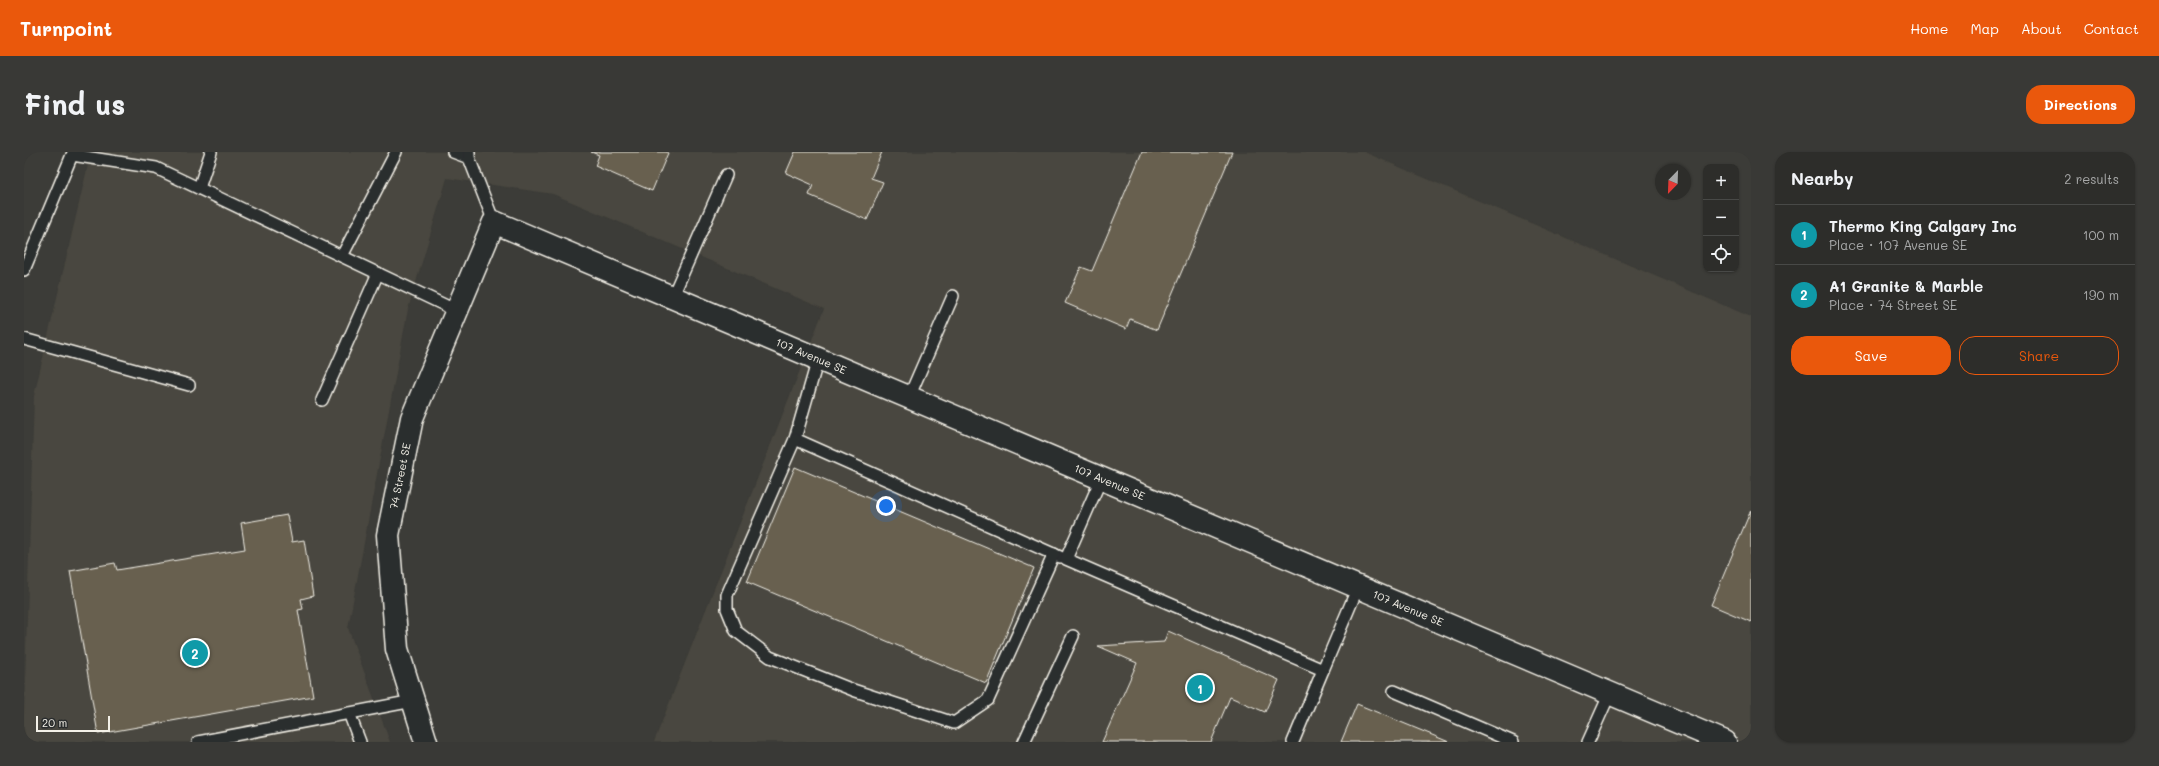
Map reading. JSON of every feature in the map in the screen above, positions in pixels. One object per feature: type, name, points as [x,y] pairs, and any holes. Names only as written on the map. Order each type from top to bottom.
[{"type":"street","name":"107 Avenue SE","points":[[494,222],[1726,742]]},
{"type":"street","name":"74 Street SE","points":[[426,742],[397,649],[388,535],[412,418],[494,222]]},
{"type":"lane","points":[[198,188],[211,152]]},
{"type":"lane","points":[[342,256],[396,152]]},
{"type":"lane","points":[[453,152],[469,155],[494,222]]},
{"type":"lane","points":[[24,270],[73,153],[156,168],[457,311]]},
{"type":"lane","points":[[672,298],[726,175]]},
{"type":"lane","points":[[322,400],[378,273]]},
{"type":"lane","points":[[909,398],[953,296]]},
{"type":"lane","points":[[24,339],[189,385]]},
{"type":"lane","points":[[818,359],[795,439],[727,595],[727,609],[736,631],[770,657],[853,690],[954,723],[988,700],[1054,554]]},
{"type":"lane","points":[[795,439],[1054,554],[1323,670]]},
{"type":"lane","points":[[1066,559],[1101,479]]},
{"type":"lane","points":[[1294,742],[1358,587]]},
{"type":"lane","points":[[1024,742],[1073,636]]},
{"type":"lane","points":[[1394,691],[1513,742]]},
{"type":"lane","points":[[1588,742],[1610,693]]},
{"type":"lane","points":[[198,742],[413,701]]},
{"type":"lane","points":[[350,713],[360,742]]},
{"type":"shaded area","points":[[91,152],[1364,152],[1751,317],[1751,742],[654,742],[824,309],[553,194],[447,178],[408,309],[348,628],[390,742],[27,742],[24,729],[24,715],[34,396]]},
{"type":"building","points":[[591,152],[668,153],[652,191],[595,166],[599,155]]},
{"type":"building","points":[[795,152],[882,152],[871,178],[883,182],[867,220],[809,195],[813,185],[786,173]]},
{"type":"building","points":[[1142,152],[1232,152],[1157,330],[1130,319],[1126,329],[1065,303],[1081,267],[1092,271]]},
{"type":"building","points":[[795,467],[1034,568],[986,683],[747,582]]},
{"type":"building","points":[[1751,510],[1751,622],[1711,605]]},
{"type":"building","points":[[287,515],[292,542],[304,540],[313,596],[301,599],[303,609],[298,610],[313,696],[98,734],[70,571],[115,563],[117,570],[245,549],[241,523]]},
{"type":"building","points":[[1168,631],[1279,680],[1265,712],[1230,697],[1211,742],[1102,742],[1137,663],[1098,646],[1164,642]]},
{"type":"building","points":[[1357,704],[1449,742],[1341,742]]},
{"type":"place","name":"A1 Granite & Marble","points":[[195,653]]},
{"type":"place","name":"Thermo King Calgary Inc","points":[[1200,688]]}]
